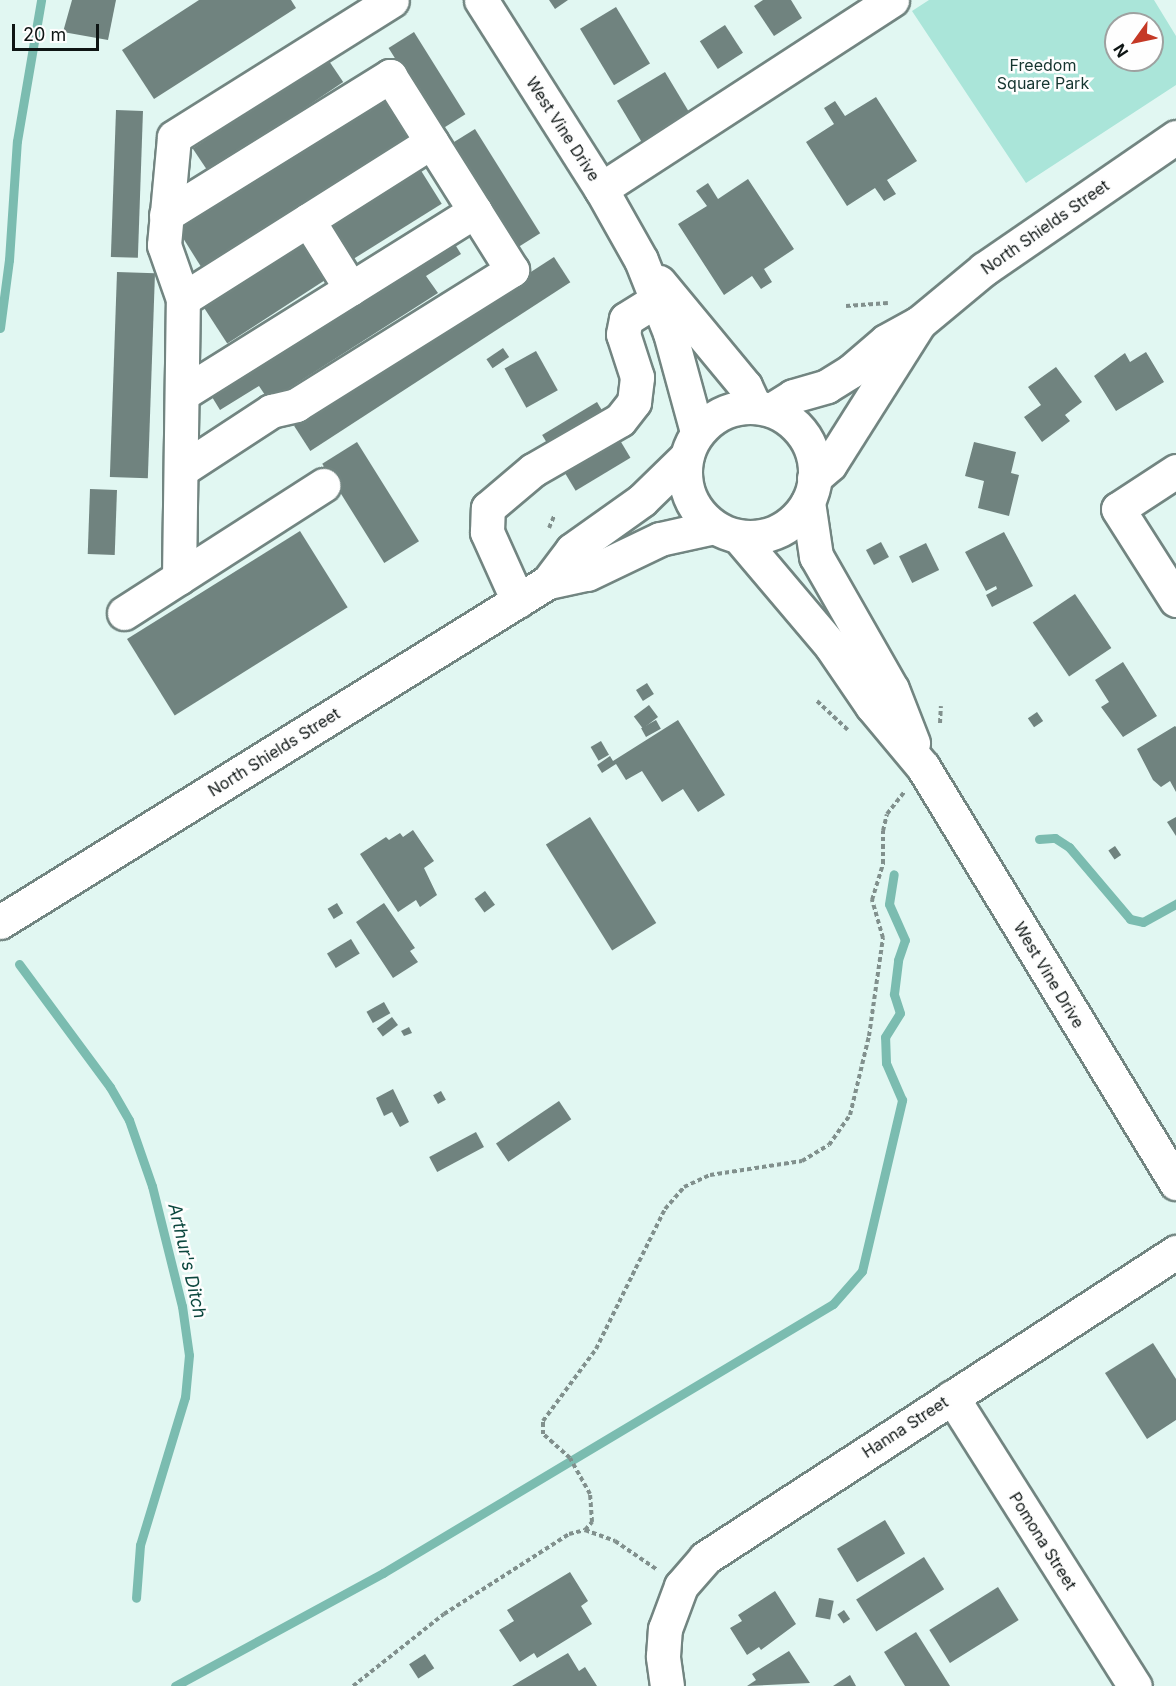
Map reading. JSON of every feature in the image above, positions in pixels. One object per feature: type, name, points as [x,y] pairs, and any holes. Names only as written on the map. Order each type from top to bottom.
[{"type":"street","points":[[179,578],[183,299],[164,244],[174,137],[392,0]]},
{"type":"street","name":"West Vine Drive","points":[[481,0],[602,189],[641,260],[657,300],[691,444]]},
{"type":"street","points":[[602,189],[892,0]]},
{"type":"street","points":[[166,216],[390,76],[512,270],[296,405],[271,411],[181,470]]},
{"type":"street","name":"North Shields Street","points":[[763,408],[827,386],[886,341],[919,323],[984,269],[1176,137]]},
{"type":"street","points":[[183,299],[431,142]]},
{"type":"street","points":[[182,394],[475,211]]},
{"type":"street","points":[[308,220],[351,288]]},
{"type":"street","name":"West Vine Drive","points":[[641,260],[763,408]]},
{"type":"street","points":[[518,601],[487,532],[488,508],[533,470],[620,420],[634,402],[637,377],[623,334],[626,319],[657,300]]},
{"type":"street","name":"North Shields Street","points":[[811,490],[830,464],[919,323]]},
{"type":"street","points":[[763,408],[789,420],[803,436],[811,490],[799,516],[770,536],[727,532],[692,501],[686,477],[691,444],[720,414],[763,408]]},
{"type":"street","name":"North Shields Street","points":[[548,582],[572,550],[642,500],[691,444]]},
{"type":"street","points":[[1176,471],[1118,508],[1176,600]]},
{"type":"street","points":[[124,613],[323,485]]},
{"type":"street","name":"West Vine Drive","points":[[811,490],[816,556],[892,689],[922,767]]},
{"type":"street","name":"West Vine Drive","points":[[727,532],[831,646],[872,706],[922,767],[1176,1183]]},
{"type":"street","name":"North Shields Street","points":[[8,917],[548,582],[587,574],[660,539],[727,532]]},
{"type":"street","name":"Hanna Street","points":[[668,1686],[663,1656],[665,1629],[681,1586],[719,1547],[1176,1252]]},
{"type":"street","name":"Pomona Street","points":[[952,1396],[1135,1686]]},
{"type":"path","points":[[585,1530],[592,1522],[590,1494],[570,1458],[543,1434],[543,1421],[596,1349],[665,1209],[684,1187],[710,1175],[802,1161],[829,1145],[850,1114],[869,1036],[883,938],[872,900],[883,864],[883,831],[887,814],[922,767]]},
{"type":"path","points":[[353,1686],[444,1614],[569,1534],[585,1530],[615,1541],[681,1586]]},
{"type":"green space","name":"Freedom Square Park","points":[[929,0],[1154,0],[1161,12],[1104,12],[1104,72],[1164,72],[1164,16],[1176,36],[1176,85],[1026,183],[912,11]]},
{"type":"building","points":[[72,0],[116,0],[108,40],[63,32]]},
{"type":"building","points":[[199,0],[291,0],[296,8],[154,99],[122,50]]},
{"type":"building","points":[[549,0],[568,0],[555,9]]},
{"type":"building","points":[[763,0],[791,0],[802,18],[774,36],[754,6]]},
{"type":"building","points":[[616,7],[650,64],[614,85],[580,29]]},
{"type":"building","points":[[725,25],[743,53],[718,69],[700,41]]},
{"type":"building","points":[[414,32],[465,114],[440,130],[389,48]]},
{"type":"building","points":[[327,58],[343,82],[209,173],[193,149]]},
{"type":"building","points":[[665,72],[690,113],[642,142],[617,101]]},
{"type":"building","points":[[382,96],[411,142],[204,271],[175,225]]},
{"type":"building","points":[[876,97],[917,161],[887,180],[896,194],[884,201],[875,188],[847,206],[806,142],[834,124],[824,108],[835,101],[845,116]]},
{"type":"building","points":[[116,110],[143,111],[138,258],[111,257]]},
{"type":"building","points":[[475,129],[540,233],[516,249],[450,144]]},
{"type":"building","points":[[420,169],[442,204],[348,263],[326,228]]},
{"type":"building","points":[[748,179],[794,249],[764,269],[772,282],[761,289],[752,276],[724,295],[678,224],[707,206],[696,191],[708,183],[718,199]]},
{"type":"building","points":[[451,238],[461,254],[426,276],[438,293],[269,401],[259,386],[220,410],[209,392]]},
{"type":"building","points":[[305,243],[328,278],[227,344],[204,308]]},
{"type":"building","points":[[554,257],[570,282],[310,451],[294,426]]},
{"type":"building","points":[[117,272],[155,273],[148,478],[110,477]]},
{"type":"building","points":[[503,348],[509,357],[493,368],[486,359]]},
{"type":"building","points":[[536,351],[558,390],[526,408],[505,368]]},
{"type":"building","points":[[1146,352],[1164,382],[1116,411],[1094,376],[1125,353],[1130,362]]},
{"type":"building","points":[[1056,367],[1082,402],[1065,415],[1070,421],[1042,442],[1024,417],[1041,405],[1028,387]]},
{"type":"building","points":[[597,402],[630,458],[576,491],[542,435]]},
{"type":"building","points":[[357,442],[419,541],[384,563],[322,464]]},
{"type":"building","points":[[974,442],[1016,452],[1011,473],[1019,475],[1009,516],[978,508],[984,481],[965,476]]},
{"type":"building","points":[[90,489],[117,490],[115,555],[88,554]]},
{"type":"building","points":[[300,531],[348,607],[175,715],[127,639]]},
{"type":"building","points":[[1004,532],[1033,586],[992,607],[986,595],[997,589],[996,586],[986,591],[965,552]]},
{"type":"building","points":[[881,542],[889,557],[874,565],[866,550]]},
{"type":"building","points":[[926,543],[939,570],[912,583],[899,556]]},
{"type":"building","points":[[1075,594],[1111,648],[1069,676],[1033,623]]},
{"type":"building","points":[[1123,662],[1157,716],[1123,737],[1101,707],[1109,702],[1095,680]]},
{"type":"building","points":[[647,683],[654,694],[643,701],[636,690]]},
{"type":"building","points":[[649,705],[658,717],[643,728],[634,716]]},
{"type":"building","points":[[1037,712],[1043,721],[1034,727],[1028,718]]},
{"type":"building","points":[[656,720],[661,729],[646,737],[641,728]]},
{"type":"building","points":[[678,720],[725,795],[698,812],[683,789],[662,802],[642,771],[626,780],[616,764],[602,773],[597,765],[610,756],[613,761]]},
{"type":"building","points":[[1175,726],[1176,792],[1170,781],[1161,787],[1153,780],[1137,749]]},
{"type":"building","points":[[601,741],[609,755],[599,761],[591,747]]},
{"type":"building","points":[[590,817],[656,923],[612,951],[546,845]]},
{"type":"building","points":[[1176,817],[1176,836],[1167,822]]},
{"type":"building","points":[[413,830],[434,861],[424,868],[437,895],[420,907],[416,900],[398,912],[360,854],[386,837],[389,840],[400,833],[403,837]]},
{"type":"building","points":[[1115,846],[1121,855],[1115,860],[1108,850]]},
{"type":"building","points":[[485,891],[495,905],[484,912],[474,899]]},
{"type":"building","points":[[337,903],[343,913],[334,919],[328,909]]},
{"type":"building","points":[[384,903],[415,948],[410,951],[418,962],[393,978],[356,922]]},
{"type":"building","points":[[351,939],[360,954],[336,968],[327,953]]},
{"type":"building","points":[[384,1002],[390,1013],[373,1023],[367,1012]]},
{"type":"building","points":[[392,1017],[398,1025],[383,1036],[377,1028]]},
{"type":"building","points":[[409,1027],[412,1033],[404,1036],[401,1031]]},
{"type":"building","points":[[393,1089],[409,1122],[400,1127],[392,1112],[384,1116],[376,1098]]},
{"type":"building","points":[[441,1091],[446,1100],[438,1104],[433,1095]]},
{"type":"building","points":[[559,1101],[571,1119],[508,1162],[496,1143]]},
{"type":"building","points":[[476,1132],[484,1147],[437,1172],[429,1157]]},
{"type":"building","points":[[1153,1343],[1176,1379],[1176,1420],[1147,1439],[1105,1373]]},
{"type":"building","points":[[885,1520],[905,1553],[857,1582],[837,1549]]},
{"type":"building","points":[[924,1557],[944,1589],[876,1632],[856,1599]]},
{"type":"building","points":[[570,1572],[588,1601],[581,1606],[592,1624],[537,1658],[534,1653],[520,1662],[499,1630],[514,1621],[507,1610]]},
{"type":"building","points":[[998,1587],[1019,1620],[950,1663],[929,1630]]},
{"type":"building","points":[[775,1591],[796,1624],[761,1650],[759,1647],[747,1655],[730,1628],[742,1621],[738,1615]]},
{"type":"building","points":[[819,1598],[834,1601],[830,1620],[815,1617]]},
{"type":"building","points":[[844,1610],[850,1619],[844,1624],[837,1614]]},
{"type":"building","points":[[916,1632],[950,1686],[905,1686],[884,1652]]},
{"type":"building","points":[[789,1651],[810,1683],[747,1686],[756,1680],[752,1674]]},
{"type":"building","points":[[568,1653],[579,1671],[585,1667],[597,1686],[512,1686]]},
{"type":"building","points":[[425,1654],[434,1668],[418,1679],[409,1664]]},
{"type":"building","points":[[850,1675],[856,1686],[833,1686]]},
{"type":"waterway","name":"Arthur's Ditch","points":[[0,328],[9,260],[17,141],[41,0]]},
{"type":"waterway","points":[[1039,839],[1055,838],[1069,847],[1130,919],[1143,922],[1176,904]]},
{"type":"waterway","points":[[175,1686],[383,1573],[833,1304],[862,1271],[902,1100],[886,1063],[885,1037],[900,1013],[894,994],[898,960],[905,940],[889,904],[894,874]]},
{"type":"waterway","name":"Arthur's Ditch","points":[[19,964],[110,1087],[129,1120],[152,1186],[182,1306],[189,1355],[185,1397],[140,1545],[136,1598]]}]
